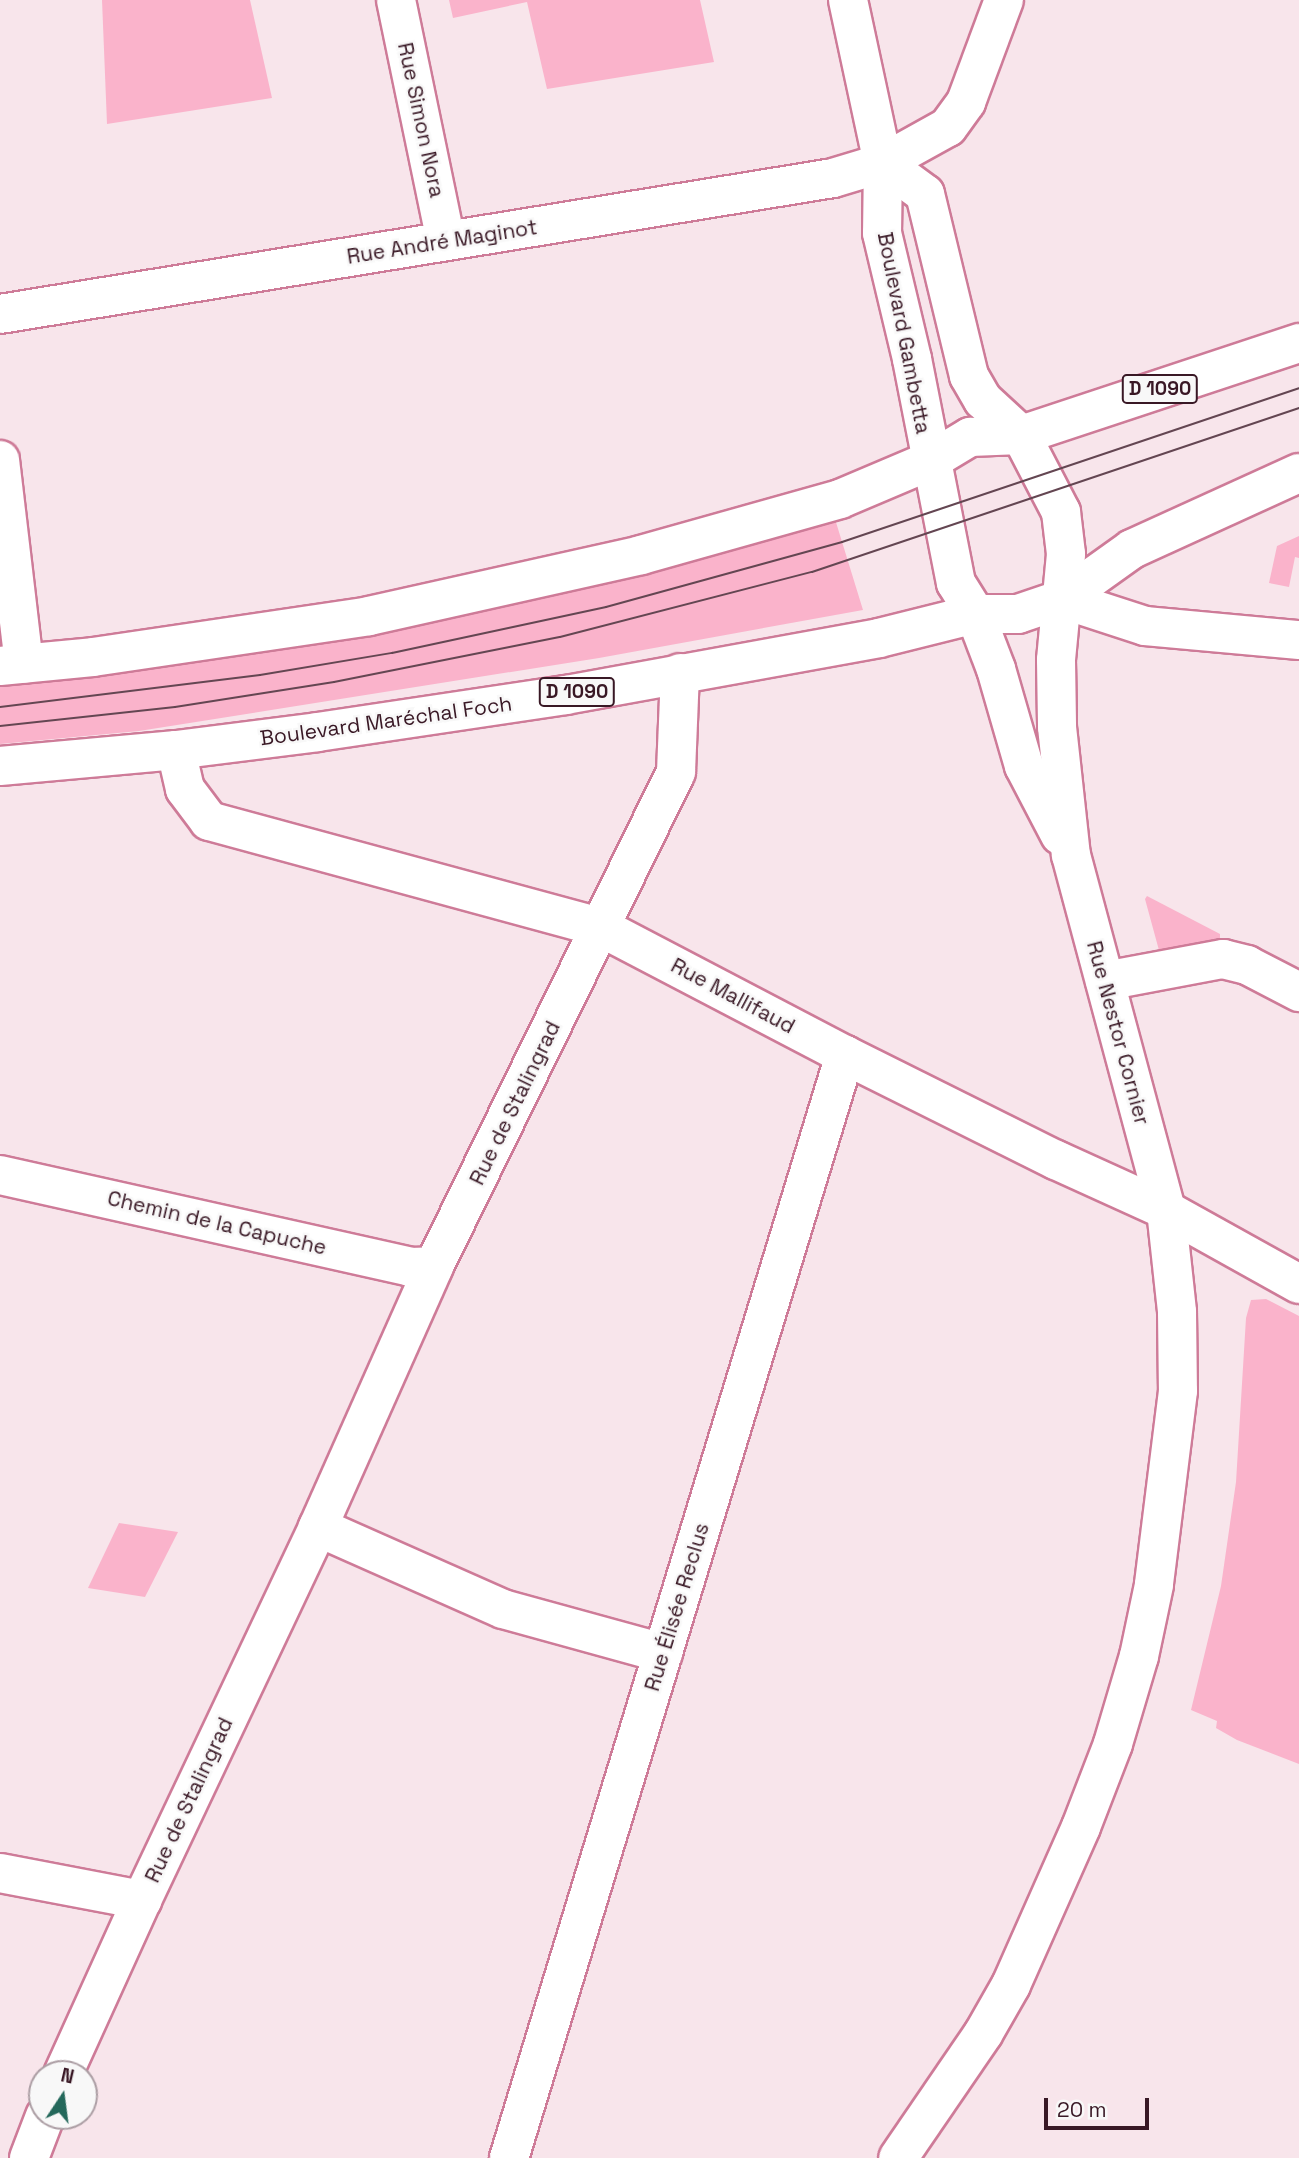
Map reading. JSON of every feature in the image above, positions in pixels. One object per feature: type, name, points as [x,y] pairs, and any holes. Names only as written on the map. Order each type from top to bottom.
[{"type":"street","name":"Rue Simon Nora","points":[[396,0],[446,241]]},
{"type":"street","name":"Boulevard Gambetta","points":[[848,0],[883,163],[882,233],[912,359],[956,583],[975,614]]},
{"type":"street","name":"Rue André Maginot","points":[[0,314],[833,178],[883,163],[948,127],[966,102],[1004,0]]},
{"type":"street","points":[[883,163],[925,194],[969,376],[983,400],[1021,435]]},
{"type":"street","name":"D 1090","points":[[12,665],[93,657],[369,616],[641,555],[840,499],[930,461],[970,438],[1021,435],[1299,343]]},
{"type":"street","name":"Rue Nestor Cornier","points":[[898,2158],[983,2034],[1011,1985],[1081,1827],[1113,1744],[1136,1667],[1154,1585],[1178,1391],[1177,1311],[1166,1210],[1071,855],[1057,727],[1056,660],[1066,554],[1061,512],[1021,435]]},
{"type":"street","points":[[0,460],[12,665]]},
{"type":"street","name":"D 1090","points":[[975,614],[1018,614],[1062,599],[1132,550],[1299,474]]},
{"type":"street","points":[[1062,599],[1145,626],[1299,640]]},
{"type":"street","name":"Rue Nestor Cornier","points":[[975,614],[996,669],[1024,766],[1071,855]]},
{"type":"street","name":"Boulevard Maréchal Foch","points":[[0,766],[176,750],[566,695],[879,638],[975,614]]},
{"type":"street","name":"Rue de Stalingrad","points":[[69,2060],[318,1527],[434,1266],[602,928],[676,772],[680,673]]},
{"type":"street","name":"Rue Mallifaud","points":[[176,750],[185,789],[209,821],[602,928],[845,1055],[1055,1160],[1166,1210],[1299,1284]]},
{"type":"street","points":[[1105,981],[1223,959],[1247,965],[1299,992]]},
{"type":"street","name":"Rue Élisée Reclus","points":[[509,2158],[845,1055]]},
{"type":"street","name":"Chemin de la Capuche","points":[[0,1175],[410,1267],[434,1266]]},
{"type":"street","points":[[318,1527],[503,1609],[663,1653]]},
{"type":"street","points":[[0,1873],[142,1900]]},
{"type":"street","points":[[29,2158],[40,2130]]},
{"type":"shaded area","points":[[102,0],[250,0],[272,98],[107,124]]},
{"type":"shaded area","points":[[449,0],[700,0],[714,62],[547,89],[527,2],[453,18]]},
{"type":"shaded area","points":[[835,519],[863,610],[599,658],[139,731],[0,744],[0,684],[377,632],[520,603]]},
{"type":"shaded area","points":[[1299,536],[1299,558],[1295,557],[1289,587],[1269,583],[1277,546]]},
{"type":"shaded area","points":[[1147,896],[1220,934],[1220,940],[1160,954],[1145,899]]},
{"type":"shaded area","points":[[1266,1299],[1299,1316],[1299,1764],[1237,1740],[1216,1728],[1217,1721],[1191,1710],[1221,1586],[1236,1482],[1246,1318],[1251,1300]]},
{"type":"shaded area","points":[[119,1523],[178,1532],[145,1597],[88,1588]]},
{"type":"tram line","points":[[0,707],[260,675],[392,653],[606,607],[842,542],[1299,388]]},
{"type":"tram line","points":[[0,726],[175,707],[334,682],[560,637],[812,572],[1299,408]]}]
